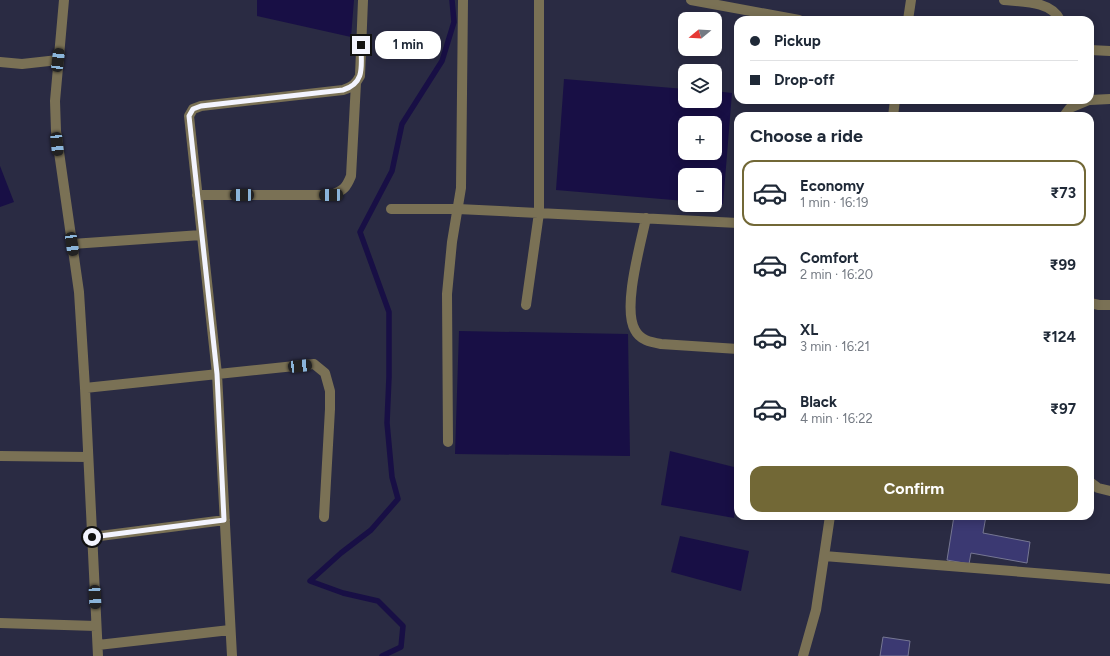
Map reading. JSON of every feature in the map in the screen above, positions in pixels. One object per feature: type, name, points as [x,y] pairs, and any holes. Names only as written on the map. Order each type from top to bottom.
[{"type":"street","points":[[64,0],[55,101],[56,131],[58,156],[79,292],[98,656]]},
{"type":"street","points":[[232,656],[217,374],[189,116],[193,109],[201,106],[350,88],[356,83],[360,76],[363,0]]},
{"type":"street","points":[[448,442],[447,294],[452,242],[462,181],[463,0]]},
{"type":"street","points":[[526,305],[539,213],[539,0]]},
{"type":"street","points":[[691,0],[777,16]]},
{"type":"street","points":[[909,16],[911,0]]},
{"type":"street","points":[[1004,0],[1031,3],[1046,7],[1054,11],[1057,16]]},
{"type":"street","points":[[1094,50],[1110,51]]},
{"type":"street","points":[[0,62],[22,64],[58,60]]},
{"type":"street","points":[[197,195],[331,195],[342,191],[348,184],[351,176],[356,83]]},
{"type":"street","points":[[1094,100],[1110,99]]},
{"type":"street","points":[[1067,112],[1070,108],[1080,104]]},
{"type":"street","points":[[390,209],[458,209],[734,223]]},
{"type":"street","points":[[646,218],[630,297],[631,315],[634,329],[648,342],[734,350]]},
{"type":"street","points":[[72,244],[202,235]]},
{"type":"street","points":[[1094,304],[1110,305]]},
{"type":"street","points":[[85,388],[314,364],[325,373],[330,391],[324,517]]},
{"type":"street","points":[[0,456],[88,457]]},
{"type":"street","points":[[1094,485],[1098,488],[1110,491]]},
{"type":"street","points":[[92,537],[224,520]]},
{"type":"street","points":[[803,656],[816,610],[829,520]]},
{"type":"street","points":[[824,556],[1110,579]]},
{"type":"street","points":[[0,623],[96,626]]},
{"type":"street","points":[[98,645],[230,630]]},
{"type":"shaded area","points":[[257,0],[354,0],[351,37],[257,16]]},
{"type":"shaded area","points":[[564,79],[678,88],[678,108],[722,108],[722,92],[732,93],[723,204],[722,168],[678,168],[678,200],[556,190]]},
{"type":"shaded area","points":[[0,166],[14,202],[0,207]]},
{"type":"shaded area","points":[[459,331],[628,334],[630,456],[455,454]]},
{"type":"shaded area","points":[[670,451],[734,467],[734,518],[661,505]]},
{"type":"shaded area","points":[[680,536],[749,551],[741,591],[671,572]]},
{"type":"building","points":[[953,520],[985,520],[983,533],[1030,542],[1027,563],[971,553],[969,564],[947,560]]},
{"type":"building","points":[[883,637],[910,641],[908,656],[880,656]]},
{"type":"waterway","points":[[382,656],[401,647],[403,626],[378,601],[343,593],[310,581],[341,553],[371,530],[398,499],[392,477],[387,423],[389,312],[360,232],[392,171],[402,124],[442,61],[454,22],[452,0]]},
{"type":"route","points":[[92,537],[224,520],[217,374],[189,116],[193,109],[201,106],[350,88],[356,83],[360,76],[361,45]]}]
